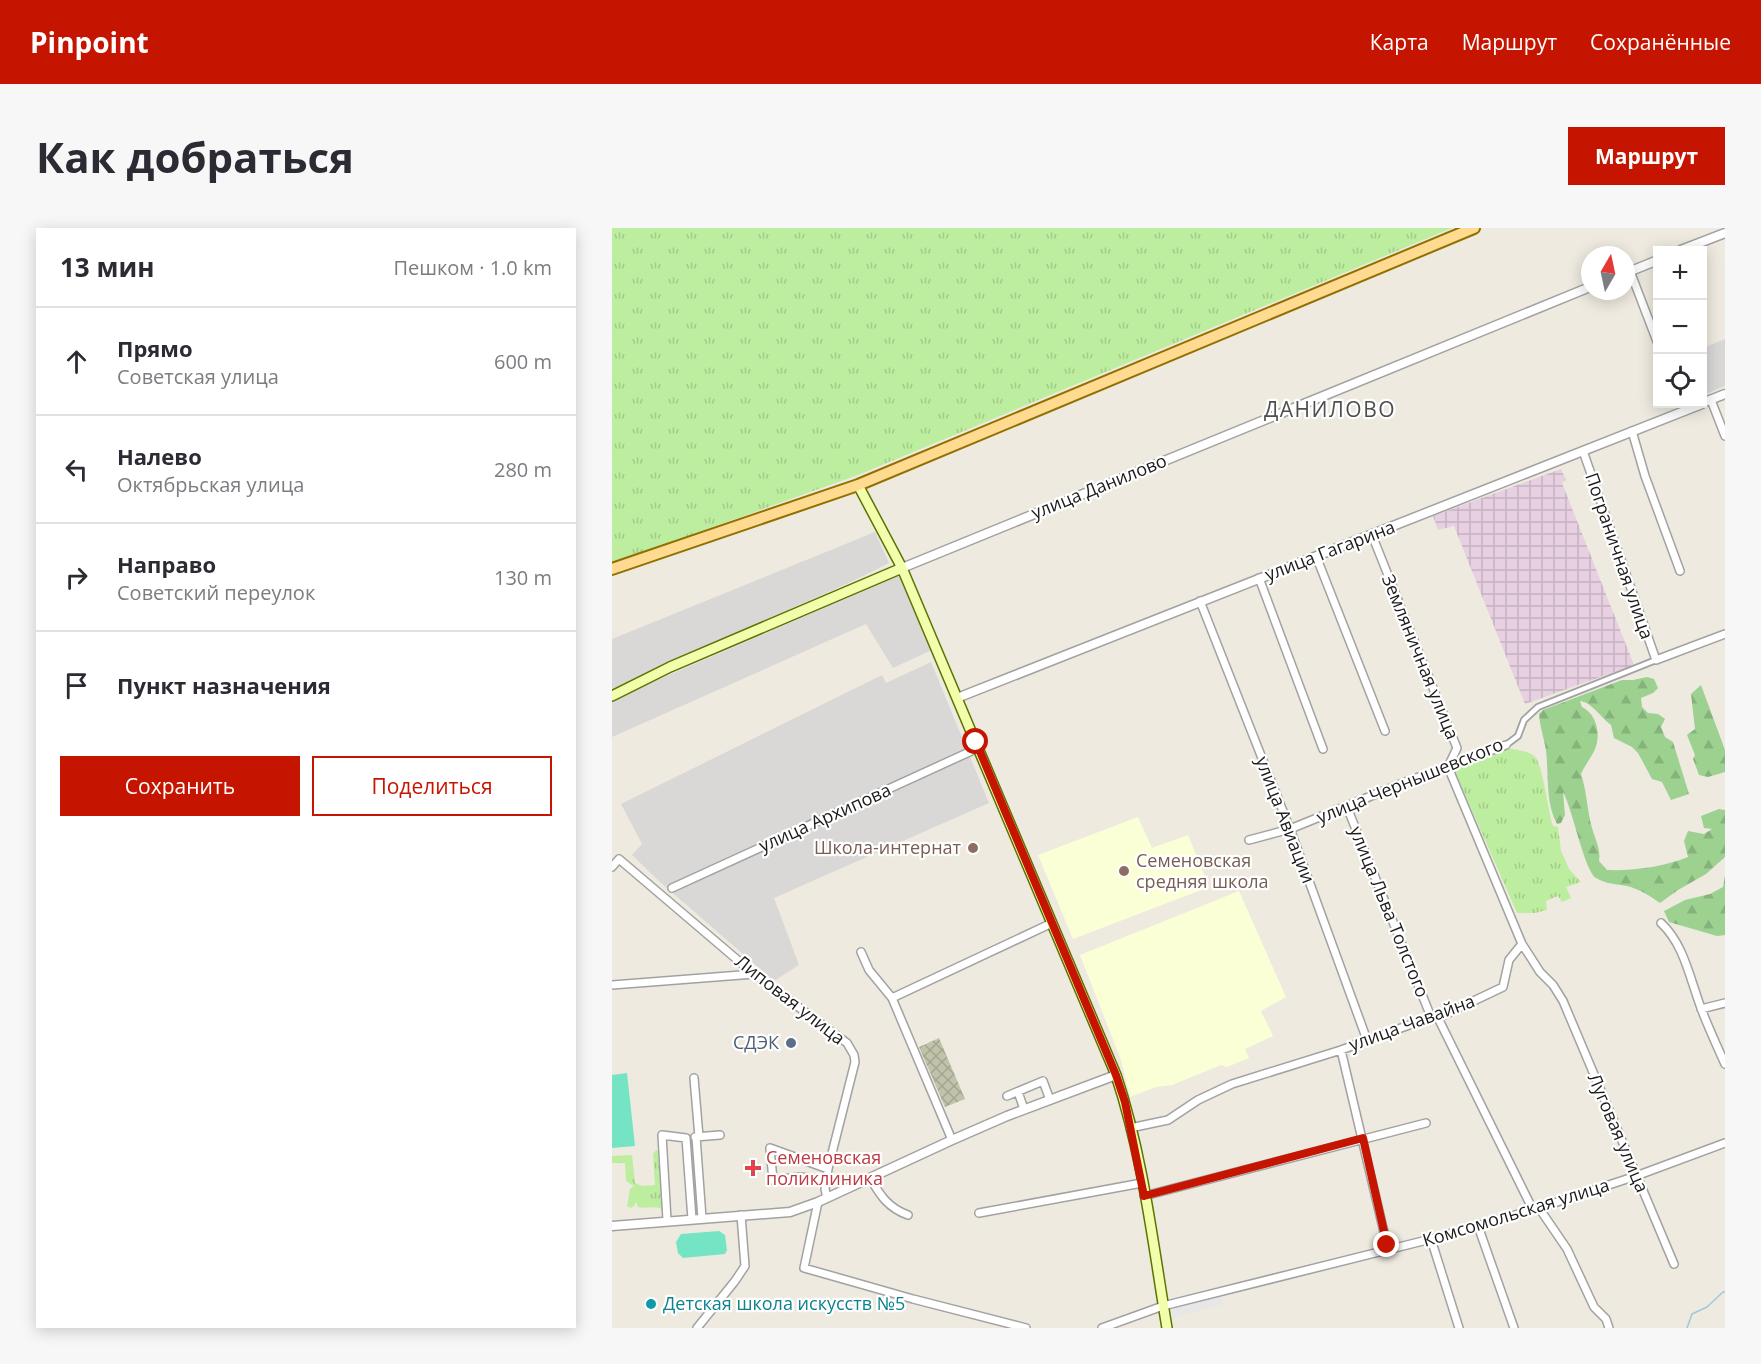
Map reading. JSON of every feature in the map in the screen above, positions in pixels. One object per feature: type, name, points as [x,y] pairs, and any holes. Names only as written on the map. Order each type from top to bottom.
[{"type":"main road","points":[[612,570],[858,485],[1474,228]]},
{"type":"main road","points":[[858,485],[902,568],[1116,1075],[1125,1102],[1142,1183],[1167,1328]]},
{"type":"main road","name":"улица Данилово","points":[[612,696],[670,667],[902,568]]},
{"type":"street","points":[[1691,246],[1725,233]]},
{"type":"street","points":[[1635,269],[1653,262]]},
{"type":"street","points":[[1635,289],[1653,332]]},
{"type":"street","name":"улица Данилово","points":[[902,568],[1581,291]]},
{"type":"street","name":"улица Гагарина","points":[[1707,401],[1725,394]]},
{"type":"street","points":[[1707,405],[1725,436]]},
{"type":"street","name":"улица Гагарина","points":[[957,698],[1583,451],[1680,408]]},
{"type":"street","points":[[1632,431],[1645,476],[1680,571]]},
{"type":"street","name":"Пограничная улица","points":[[1583,451],[1656,660]]},
{"type":"street","name":"Земляничная улица","points":[[1372,535],[1457,748],[1448,767],[1522,944],[1563,1001]]},
{"type":"street","points":[[1316,556],[1385,731]]},
{"type":"street","points":[[1259,578],[1323,749]]},
{"type":"street","name":"улица Авиации","points":[[1200,601],[1290,829],[1367,1040]]},
{"type":"street","points":[[1656,660],[1725,634]]},
{"type":"street","name":"улица Чернышевского","points":[[1249,840],[1290,829],[1506,746],[1518,736],[1524,720],[1538,707],[1656,660]]},
{"type":"street","name":"улица Архипова","points":[[672,888],[978,748]]},
{"type":"street","name":"улица Льва Толстого","points":[[1347,807],[1434,1018],[1536,1209],[1567,1249],[1594,1307],[1606,1319],[1609,1328]]},
{"type":"street","name":"Липовая улица","points":[[612,867],[619,859],[754,974],[847,1043],[854,1055],[855,1062],[828,1169],[823,1200],[804,1268],[1026,1328]]},
{"type":"street","points":[[892,998],[1052,923]]},
{"type":"street","points":[[1661,923],[1669,930],[1677,943],[1701,1010],[1725,1064]]},
{"type":"street","name":"улица Чавайна","points":[[1130,1128],[1168,1120],[1198,1100],[1232,1084],[1434,1018],[1503,987],[1509,960],[1522,944]]},
{"type":"street","points":[[861,952],[869,970],[892,998],[952,1140]]},
{"type":"street","points":[[612,985],[754,974]]},
{"type":"street","name":"Луговая улица","points":[[1563,1001],[1674,1264]]},
{"type":"street","points":[[1701,1010],[1725,1003]]},
{"type":"street","points":[[1341,1050],[1388,1249]]},
{"type":"street","points":[[612,1226],[790,1212],[823,1200],[1024,1109],[1116,1075]]},
{"type":"street","points":[[694,1078],[702,1218]]},
{"type":"street","points":[[1007,1096],[1042,1081],[1050,1100]]},
{"type":"street","points":[[1018,1092],[1024,1109]]},
{"type":"street","points":[[1144,1196],[1426,1122]]},
{"type":"street","points":[[667,1220],[662,1135],[686,1138],[720,1135]]},
{"type":"street","points":[[686,1138],[692,1218]]},
{"type":"street","name":"Комсомольская улица","points":[[1102,1328],[1163,1306],[1431,1239],[1536,1209],[1636,1176],[1725,1143]]},
{"type":"street","points":[[826,1180],[800,1177],[773,1179],[770,1148],[828,1169]]},
{"type":"street","points":[[870,1178],[879,1195],[889,1205],[908,1215]]},
{"type":"street","points":[[979,1213],[1142,1183]]},
{"type":"street","points":[[697,1328],[745,1266],[741,1215]]},
{"type":"street","points":[[1478,1226],[1514,1328]]},
{"type":"street","points":[[1431,1239],[1459,1328]]},
{"type":"shaded area","points":[[1725,339],[1725,386],[1707,393],[1707,354],[1707,346]]},
{"type":"shaded area","points":[[1561,469],[1566,480],[1562,483],[1634,665],[1525,704],[1454,526],[1438,530],[1433,516]]},
{"type":"shaded area","points":[[875,532],[889,563],[612,689],[612,639]]},
{"type":"shaded area","points":[[901,575],[932,650],[893,668],[866,624],[612,737],[612,701]]},
{"type":"shaded area","points":[[931,662],[989,803],[774,898],[799,965],[774,981],[632,855],[642,844],[621,804],[882,675],[886,683]]},
{"type":"shaded area","name":"Семеновская средняя школа","points":[[1138,817],[1152,848],[1188,835],[1209,887],[1073,939],[1038,855]]},
{"type":"shaded area","points":[[1239,891],[1286,997],[1261,1011],[1273,1036],[1245,1049],[1249,1058],[1227,1067],[1221,1065],[1172,1085],[1156,1087],[1130,1097],[1121,1060],[1080,955]]},
{"type":"shaded area","points":[[939,1038],[965,1099],[945,1107],[919,1047]]},
{"type":"shaded area","points":[[1219,1292],[1223,1304],[1172,1318],[1168,1305]]},
{"type":"green space","points":[[612,228],[1452,228],[858,475],[612,563]]},
{"type":"green space","points":[[1647,677],[1654,679],[1658,688],[1641,698],[1642,707],[1648,713],[1658,714],[1665,719],[1661,727],[1665,737],[1673,742],[1689,794],[1671,800],[1662,782],[1652,779],[1638,753],[1632,747],[1614,738],[1611,725],[1593,708],[1580,701],[1582,707],[1594,720],[1598,738],[1595,749],[1581,774],[1599,861],[1607,870],[1648,868],[1688,857],[1684,841],[1688,831],[1704,834],[1712,829],[1704,828],[1701,816],[1719,809],[1725,810],[1725,857],[1706,874],[1660,903],[1636,889],[1607,883],[1596,878],[1587,864],[1563,792],[1565,815],[1561,823],[1557,824],[1549,797],[1546,750],[1539,714],[1543,710],[1622,680]]},
{"type":"green space","points":[[1701,685],[1725,750],[1725,772],[1708,777],[1699,775],[1693,759],[1695,755],[1687,735],[1695,729],[1691,694]]},
{"type":"green space","points":[[1508,748],[1530,753],[1538,762],[1553,826],[1558,827],[1561,851],[1569,869],[1581,882],[1566,887],[1571,898],[1562,902],[1558,896],[1546,901],[1547,910],[1535,913],[1517,913],[1453,767]]},
{"type":"green space","points":[[1725,876],[1725,935],[1717,936],[1669,922],[1664,911],[1685,900],[1710,894],[1723,887]]},
{"type":"green space","points":[[627,1073],[635,1146],[612,1148],[612,1075]]},
{"type":"green space","points":[[656,1150],[660,1151],[664,1210],[657,1207],[638,1207],[636,1201],[631,1208],[627,1206],[630,1189],[634,1186],[626,1181],[625,1163],[612,1163],[612,1156],[632,1155],[635,1183],[642,1186],[655,1185],[653,1154]]},
{"type":"green space","points":[[719,1231],[725,1235],[727,1250],[725,1254],[683,1258],[678,1253],[676,1242],[681,1234]]},
{"type":"waterway","points":[[1687,1328],[1692,1314],[1707,1307],[1725,1292]]},
{"type":"place","name":"Школа-интернат","points":[[973,848]]},
{"type":"place","name":"Семеновская средняя школа","points":[[1124,871]]},
{"type":"place","name":"СДЭК","points":[[791,1043]]},
{"type":"place","name":"Семеновская поликлиника","points":[[753,1168]]},
{"type":"place","name":"Детская школа искусств №5","points":[[651,1304]]},
{"type":"district","name":"ДАНИЛОВО","points":[[1330,410]]},
{"type":"route","points":[[976,742],[1116,1075],[1125,1102],[1144,1196],[1363,1138],[1387,1245]]}]
